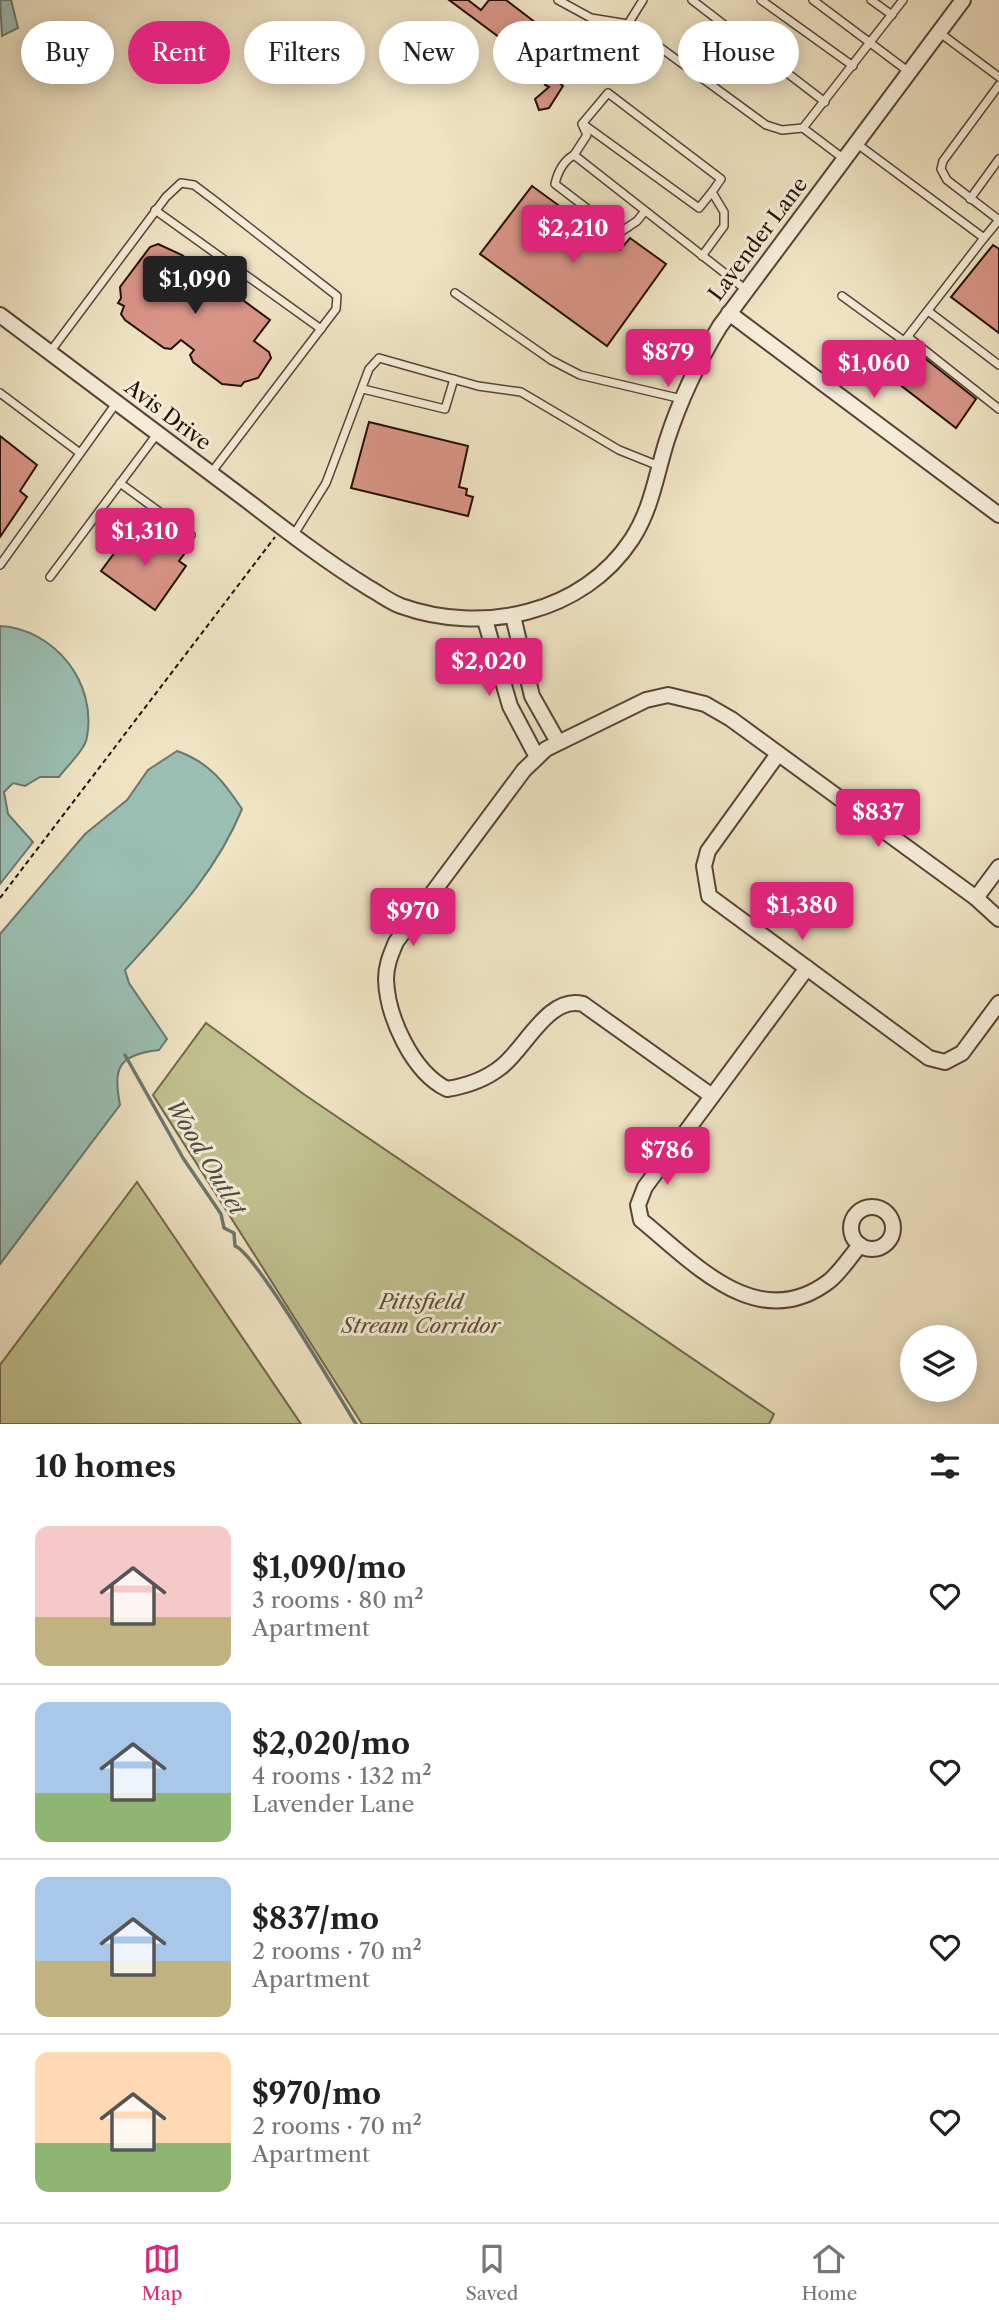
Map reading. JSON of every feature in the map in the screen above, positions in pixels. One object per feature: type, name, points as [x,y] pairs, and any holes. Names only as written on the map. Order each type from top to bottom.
[{"type":"street","name":"Lavender Lane","points":[[310,548],[399,605],[439,617],[485,620],[513,616],[563,599],[600,574],[631,540],[654,497],[659,466],[682,400],[698,363],[729,313],[963,0]]},
{"type":"street","points":[[729,313],[999,515]]},
{"type":"street","name":"Avis Drive","points":[[0,315],[310,548]]},
{"type":"street","points":[[513,616],[532,696],[558,742]]},
{"type":"street","points":[[485,620],[510,706],[537,757]]},
{"type":"street","points":[[712,1096],[583,1004],[575,1002],[549,1014],[503,1066],[461,1087],[447,1089],[430,1079],[403,1035],[388,995],[386,976],[396,942],[537,757],[558,742],[646,700],[668,695],[705,704],[731,719],[976,898],[999,919]]},
{"type":"street","points":[[778,754],[708,851],[704,866],[709,896],[929,1058],[945,1062],[962,1053],[999,1003]]},
{"type":"street","points":[[976,898],[999,867]]},
{"type":"street","points":[[807,968],[645,1187],[638,1205],[641,1220],[720,1284],[740,1295],[761,1301],[781,1301],[809,1293],[829,1281],[860,1245]]},
{"type":"lane","points":[[558,0],[592,18],[610,21]]},
{"type":"lane","points":[[630,21],[643,0]]},
{"type":"lane","points":[[692,0],[825,102]]},
{"type":"lane","points":[[761,0],[853,66]]},
{"type":"lane","points":[[813,0],[910,72]]},
{"type":"lane","points":[[871,0],[892,15]]},
{"type":"lane","points":[[803,128],[872,44],[903,0]]},
{"type":"lane","points":[[940,33],[999,77]]},
{"type":"lane","points":[[664,50],[766,125],[782,130],[803,128],[844,159]]},
{"type":"lane","points":[[884,367],[999,220],[947,180],[941,169],[943,161],[999,85]]},
{"type":"lane","points":[[608,93],[721,179],[699,208],[582,124],[608,93]]},
{"type":"lane","points":[[582,124],[587,135],[575,155],[567,159],[558,172],[555,184],[619,233],[637,221],[645,211]]},
{"type":"lane","points":[[856,143],[984,238]]},
{"type":"lane","points":[[575,155],[745,289]]},
{"type":"lane","points":[[970,199],[999,159]]},
{"type":"lane","points":[[50,352],[155,210],[181,183],[194,185],[337,296],[336,309],[211,473]]},
{"type":"lane","points":[[702,256],[724,226],[724,212],[712,192]]},
{"type":"lane","points":[[155,210],[321,329]]},
{"type":"lane","points":[[455,293],[551,360],[580,375],[682,400]]},
{"type":"lane","points":[[842,296],[906,339],[999,409]]},
{"type":"lane","points":[[928,311],[999,365]]},
{"type":"lane","points":[[287,532],[326,484],[369,369],[379,358],[453,379],[521,393],[619,450],[659,466]]},
{"type":"lane","points":[[363,389],[445,409],[453,379]]},
{"type":"lane","points":[[0,393],[80,453]]},
{"type":"lane","points":[[1,563],[117,402]]},
{"type":"lane","points":[[50,577],[157,433]]},
{"type":"lane","points":[[120,483],[191,535]]},
{"type":"path","points":[[0,898],[287,532]]},
{"type":"green space","name":"Pittsfield Stream Corridor","points":[[206,1023],[305,1095],[774,1414],[769,1424],[362,1424],[153,1095]]},
{"type":"green space","points":[[137,1182],[301,1424],[0,1424],[0,1365]]},
{"type":"water","points":[[0,0],[11,0],[18,28],[2,36]]},
{"type":"water","points":[[0,626],[20,629],[38,637],[68,662],[85,697],[88,717],[86,742],[59,777],[40,777],[25,786],[13,783],[4,792],[8,814],[33,842],[0,884]]},
{"type":"water","points":[[177,751],[198,761],[215,774],[242,809],[219,854],[191,895],[125,970],[129,983],[167,1039],[159,1050],[135,1055],[122,1065],[117,1081],[120,1105],[0,1264],[0,934],[85,834],[127,800],[148,770]]},
{"type":"building","points":[[449,0],[468,0],[481,10],[489,0],[506,0],[533,21],[493,21],[493,33]]},
{"type":"building","points":[[545,85],[563,86],[549,108],[539,110],[535,99],[549,87]]},
{"type":"building","points":[[532,186],[620,250],[630,238],[666,264],[607,346],[480,254]]},
{"type":"building","points":[[158,244],[182,255],[270,320],[254,341],[269,352],[271,358],[258,378],[244,382],[241,386],[222,384],[193,362],[190,355],[194,350],[181,340],[171,349],[164,348],[125,320],[121,314],[124,306],[118,303],[121,298],[120,287],[150,247]]},
{"type":"building","points":[[993,245],[999,249],[999,333],[951,297]]},
{"type":"building","points":[[912,348],[976,399],[956,428],[890,377]]},
{"type":"building","points":[[369,422],[468,446],[459,487],[467,489],[466,495],[473,497],[468,516],[351,488]]},
{"type":"building","points":[[0,436],[37,465],[20,491],[27,497],[0,537]]},
{"type":"building","points":[[133,528],[167,553],[174,544],[185,553],[179,561],[186,566],[155,610],[101,571]]},
{"type":"waterway","name":"Wood Outlet","points":[[125,1055],[183,1158],[221,1214],[224,1228],[234,1233],[235,1246],[245,1254],[278,1298],[356,1424]]}]
